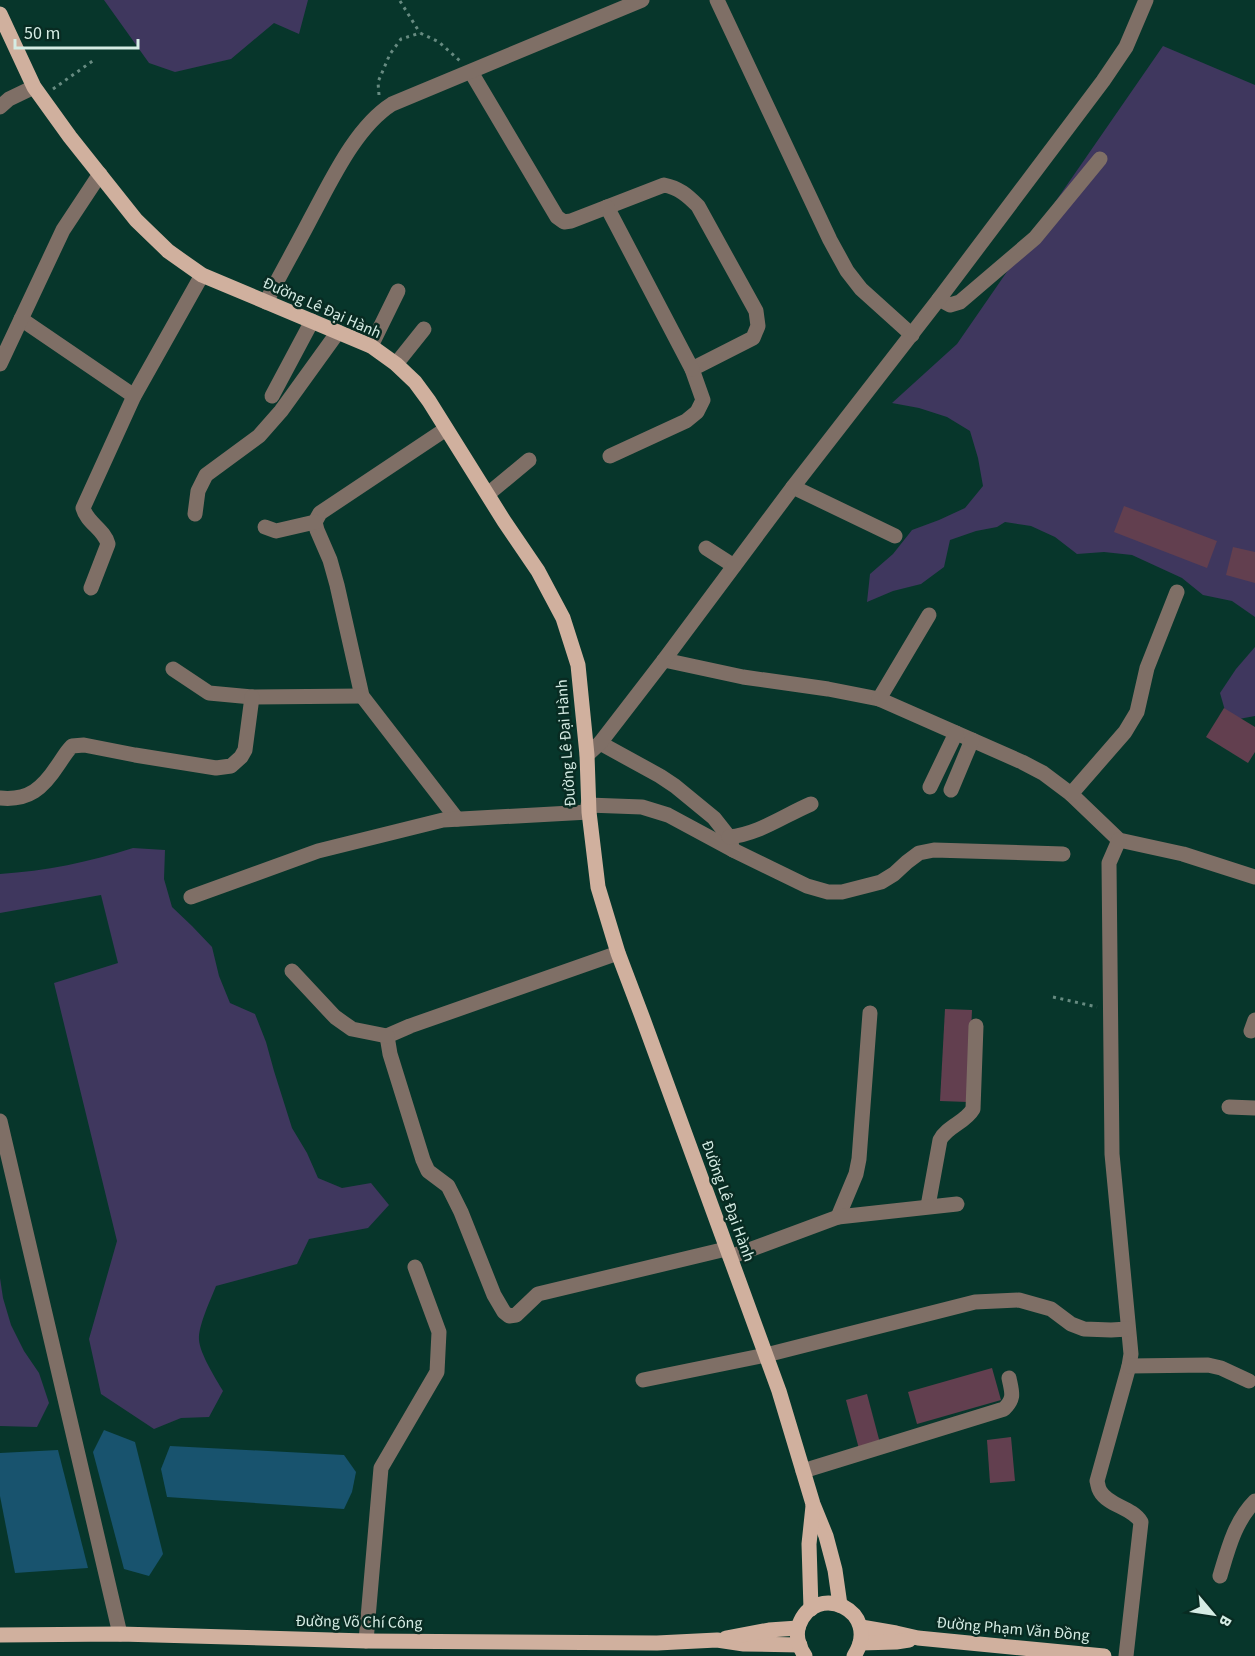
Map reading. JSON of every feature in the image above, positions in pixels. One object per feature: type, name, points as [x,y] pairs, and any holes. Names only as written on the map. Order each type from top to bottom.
[{"type":"main road","name":"Đường Lê Đại Hành","points":[[0,14],[38,92],[70,137],[136,220],[168,251],[202,275],[371,346],[415,381],[538,571],[563,618],[578,665],[587,755],[588,809],[598,888],[618,953],[779,1391],[813,1503],[826,1536],[835,1570],[840,1605]]},
{"type":"main road","name":"Đường Lê Đại Hành","points":[[811,1610],[809,1544],[813,1503]]},
{"type":"main road","points":[[802,1651],[798,1628],[802,1618],[819,1605],[829,1603],[840,1605],[856,1617],[858,1642]]},
{"type":"main road","name":"Đường Võ Chí Công","points":[[0,1635],[120,1634],[657,1650],[744,1634],[798,1628]]},
{"type":"main road","name":"Đường Phạm Văn Đồng","points":[[858,1642],[896,1633],[918,1638],[1104,1656]]},
{"type":"main road","name":"Đường Võ Chí Công","points":[[717,1640],[802,1651]]},
{"type":"street","points":[[266,302],[336,170],[366,126],[380,112],[392,104],[642,0]]},
{"type":"street","points":[[717,0],[811,201],[847,271],[861,289],[912,335]]},
{"type":"street","points":[[587,755],[600,743],[664,660],[1103,81],[1126,47],[1146,0]]},
{"type":"street","points":[[471,72],[557,217],[564,222],[572,221],[664,184],[677,188],[698,206],[756,311],[758,326],[753,338],[692,369]]},
{"type":"street","points":[[0,107],[9,99],[38,92]]},
{"type":"street","points":[[939,299],[950,305],[960,302],[1026,245],[1043,229],[1100,159]]},
{"type":"street","points":[[0,364],[63,230],[100,174]]},
{"type":"street","points":[[607,207],[692,369],[703,400],[697,412],[686,422],[610,456]]},
{"type":"street","points":[[91,588],[108,544],[106,538],[85,516],[83,508],[134,396],[202,275]]},
{"type":"street","points":[[371,346],[398,291]]},
{"type":"street","points":[[21,319],[134,396]]},
{"type":"street","points":[[272,396],[312,321]]},
{"type":"street","points":[[396,364],[424,329]]},
{"type":"street","points":[[195,514],[198,491],[206,475],[259,436],[281,411],[338,332]]},
{"type":"street","points":[[446,429],[320,513],[315,522],[337,585],[362,696],[457,819]]},
{"type":"street","points":[[488,494],[529,460]]},
{"type":"street","points":[[793,487],[895,536]]},
{"type":"street","points":[[266,527],[276,531],[315,522]]},
{"type":"street","points":[[706,548],[734,566]]},
{"type":"street","points":[[1071,794],[1125,732],[1137,712],[1147,668],[1177,592]]},
{"type":"street","points":[[879,699],[929,615]]},
{"type":"street","points":[[664,660],[743,677],[879,699],[1043,773],[1071,794],[1119,840],[1183,854],[1255,878]]},
{"type":"street","points":[[173,669],[209,693],[252,697],[362,696]]},
{"type":"street","points":[[0,798],[12,799],[32,794],[43,786],[72,746],[84,745],[216,768],[231,766],[245,750],[252,697]]},
{"type":"street","points":[[930,787],[956,733]]},
{"type":"street","points":[[951,790],[972,740]]},
{"type":"street","points":[[600,743],[667,781],[714,818],[731,844]]},
{"type":"street","points":[[731,844],[811,804]]},
{"type":"street","points":[[191,897],[318,851],[443,820],[588,809],[642,807],[668,815],[731,844],[807,886],[828,892],[842,892],[881,882],[919,853],[934,850],[1063,854]]},
{"type":"street","points":[[1119,840],[1109,862],[1112,1154],[1131,1353],[1130,1366],[1097,1481],[1100,1491],[1106,1498],[1137,1516],[1141,1521],[1126,1656]]},
{"type":"street","points":[[292,971],[335,1017],[352,1029],[387,1036],[618,953]]},
{"type":"street","points":[[838,1216],[856,1174],[859,1159],[870,1013]]},
{"type":"street","points":[[928,1206],[940,1140],[943,1134],[969,1116],[973,1109],[976,1026]]},
{"type":"street","points":[[387,1036],[390,1054],[423,1160],[428,1171],[448,1186],[461,1212],[494,1295],[509,1316],[516,1316],[538,1294],[728,1253],[838,1216],[957,1204]]},
{"type":"street","points":[[1229,1107],[1255,1108]]},
{"type":"street","points":[[0,1121],[120,1634]]},
{"type":"street","points":[[366,1641],[381,1468],[437,1372],[439,1332],[416,1267]]},
{"type":"street","points":[[643,1380],[766,1355],[975,1302],[1024,1301],[1051,1309],[1071,1324],[1084,1329],[1128,1329]]},
{"type":"street","points":[[1130,1366],[1208,1365],[1221,1368],[1249,1381]]},
{"type":"street","points":[[803,1471],[1004,1409],[1013,1396],[1009,1378]]},
{"type":"street","points":[[1220,1576],[1233,1535],[1245,1511],[1255,1501]]},
{"type":"path","points":[[400,1],[420,33],[439,42],[471,72]]},
{"type":"path","points":[[380,112],[378,82],[390,54],[401,39],[420,33]]},
{"type":"path","points":[[38,92],[94,60]]},
{"type":"path","points":[[1053,997],[1110,1010]]},
{"type":"shaded area","points":[[104,0],[308,0],[299,34],[274,23],[231,59],[175,72],[149,63]]},
{"type":"shaded area","points":[[1163,46],[1255,85],[1255,617],[1232,601],[1203,595],[1182,578],[1132,555],[1104,552],[1077,554],[1055,537],[1031,526],[1005,522],[997,527],[950,540],[944,567],[921,584],[893,591],[867,602],[870,574],[893,554],[912,530],[965,508],[983,486],[970,431],[947,417],[919,408],[892,403],[957,344]]},
{"type":"shaded area","points":[[1255,647],[1255,716],[1228,721],[1220,693]]},
{"type":"shaded area","points":[[133,848],[165,850],[164,879],[172,907],[212,947],[219,976],[230,1003],[255,1014],[266,1042],[292,1128],[318,1178],[342,1188],[371,1183],[389,1205],[368,1228],[309,1239],[297,1264],[216,1286],[203,1320],[199,1340],[205,1359],[223,1391],[209,1417],[181,1418],[154,1429],[101,1394],[89,1339],[117,1241],[54,983],[118,963],[101,895],[0,913],[0,874],[67,865]]},
{"type":"shaded area","points":[[0,1278],[11,1325],[24,1351],[39,1373],[49,1403],[37,1427],[0,1426]]},
{"type":"water","points":[[104,1430],[135,1442],[163,1554],[149,1576],[124,1569],[93,1452]]},
{"type":"water","points":[[170,1446],[344,1455],[356,1472],[352,1492],[344,1509],[167,1497],[161,1469]]},
{"type":"water","points":[[58,1450],[88,1568],[15,1573],[0,1496],[0,1453]]},
{"type":"building","points":[[1124,506],[1217,541],[1207,568],[1114,532]]},
{"type":"building","points":[[1233,547],[1255,552],[1255,583],[1226,575]]},
{"type":"building","points":[[1224,708],[1255,727],[1255,752],[1248,763],[1206,737]]},
{"type":"building","points":[[945,1009],[972,1010],[968,1102],[940,1101]]},
{"type":"building","points":[[992,1368],[1001,1400],[917,1424],[908,1392]]},
{"type":"building","points":[[867,1394],[880,1443],[859,1449],[846,1400]]},
{"type":"building","points":[[1011,1437],[1015,1481],[990,1483],[987,1440]]}]
